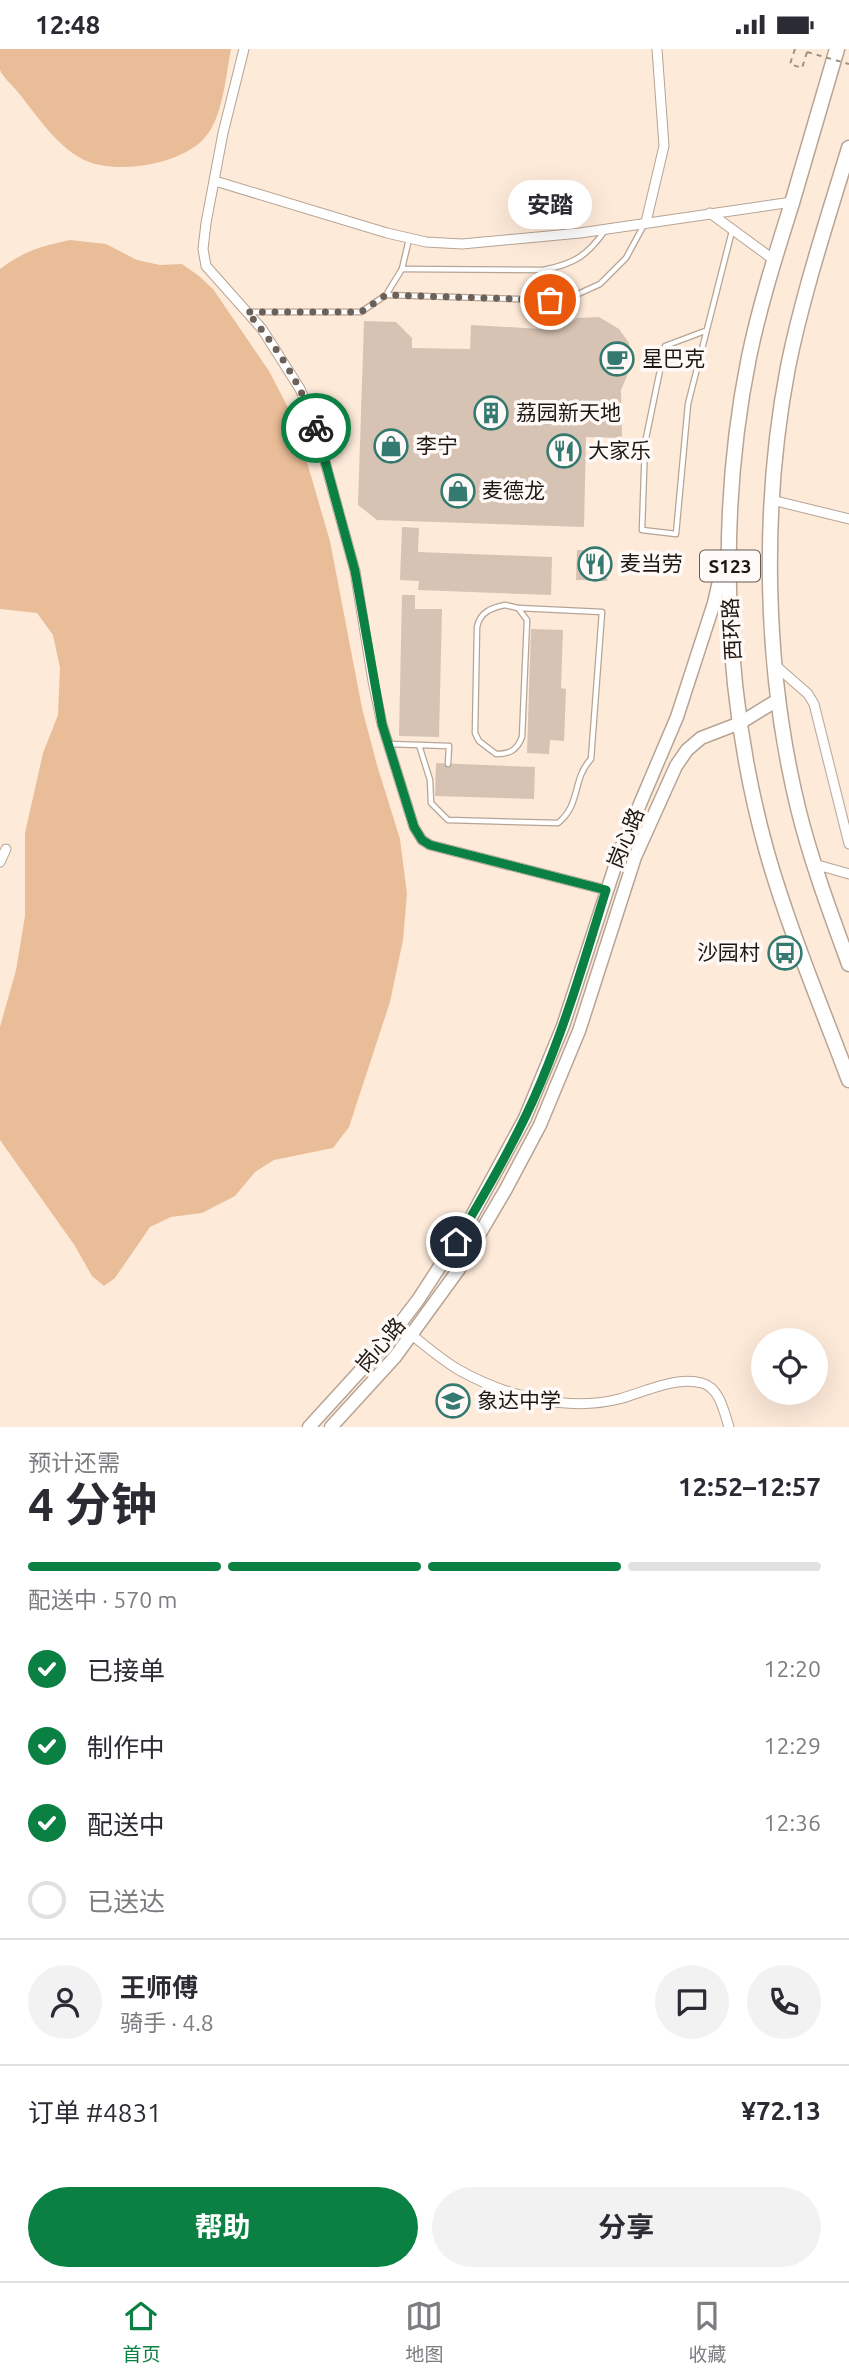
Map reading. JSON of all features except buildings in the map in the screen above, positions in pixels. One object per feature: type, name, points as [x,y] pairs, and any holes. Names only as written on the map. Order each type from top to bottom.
[{"type":"main road","name":"西环路","points":[[837,49],[756,323],[735,455],[731,516],[731,624],[740,723],[751,785],[774,876],[849,1080]]},
{"type":"main road","name":"西环路","points":[[849,148],[793,344],[780,420],[772,500],[775,664],[791,776],[814,865],[849,964]]},
{"type":"street","points":[[244,49],[223,133],[203,249],[206,266],[262,329],[300,389],[316,426],[355,571],[373,681],[388,744],[414,827],[422,840],[430,845],[606,890]]},
{"type":"street","points":[[646,222],[664,146],[657,49]]},
{"type":"street","points":[[215,181],[409,238],[425,242],[462,244],[607,229],[792,202]]},
{"type":"street","points":[[710,213],[774,260]]},
{"type":"street","points":[[772,500],[849,519]]},
{"type":"street","name":"岗心路","points":[[309,1427],[382,1347],[418,1300],[491,1182],[525,1118],[563,1026],[620,851],[677,717],[714,603],[731,516]]},
{"type":"street","points":[[775,664],[808,694],[814,704],[849,843]]},
{"type":"street","name":"岗心路","points":[[331,1427],[412,1335],[459,1269],[540,1125],[579,1031],[635,857],[676,766],[687,750],[701,738],[740,723],[779,699]]},
{"type":"street","points":[[0,862],[6,849]]},
{"type":"street","points":[[814,865],[849,874]]},
{"type":"street","points":[[412,1335],[441,1358],[477,1379],[552,1402],[572,1405],[598,1403],[671,1383],[699,1382],[708,1385],[718,1394],[729,1427]]},
{"type":"lane","points":[[386,295],[550,300],[578,295],[600,284],[626,258],[646,222]]},
{"type":"lane","points":[[402,269],[544,270],[578,260],[592,249],[607,229]]},
{"type":"lane","points":[[705,331],[665,346],[645,443],[642,530],[676,534],[688,404],[732,230]]},
{"type":"lane","points":[[247,312],[361,312],[386,295],[402,269],[409,238]]},
{"type":"lane","points":[[419,744],[430,780],[431,803],[448,820],[558,823],[570,814],[584,767],[591,759],[602,612],[505,605],[493,607],[478,620],[475,733],[478,741],[496,754],[507,754],[514,750],[522,737],[527,620],[518,608]]},
{"type":"lane","points":[[388,744],[449,745],[448,764]]},
{"type":"path","points":[[795,49],[790,64],[802,68],[807,53],[849,64]]},
{"type":"shaded area","points":[[0,49],[231,49],[217,117],[207,135],[197,145],[169,159],[152,164],[118,167],[89,162],[58,141],[1,73]]},
{"type":"shaded area","points":[[70,240],[106,244],[137,260],[160,265],[182,264],[199,276],[213,289],[269,371],[295,421],[330,541],[362,708],[400,839],[407,894],[403,940],[390,1002],[349,1127],[333,1148],[274,1160],[255,1172],[235,1196],[202,1213],[171,1217],[150,1227],[115,1278],[104,1286],[92,1276],[75,1246],[0,1140],[0,1027],[16,970],[25,916],[25,833],[43,753],[58,715],[60,668],[53,635],[37,613],[0,609],[0,269],[33,250]]},
{"type":"way so far","points":[[316,428],[300,389],[262,329],[247,312],[361,312],[386,295],[550,300]]},
{"type":"place","name":"安踏","points":[[550,300]]},
{"type":"place","name":"星巴克","points":[[617,359]]},
{"type":"place","name":"荔园新天地","points":[[491,413]]},
{"type":"place","name":"李宁","points":[[391,446]]},
{"type":"place","name":"大家乐","points":[[564,451]]},
{"type":"place","name":"麦德龙","points":[[458,491]]},
{"type":"place","name":"麦当劳","points":[[595,564]]},
{"type":"place","name":"沙园村","points":[[785,953]]},
{"type":"place","name":"象达中学","points":[[453,1401]]},
{"type":"route","points":[[316,428],[355,571],[382,724],[414,827],[422,840],[430,845],[606,890],[563,1026],[541,1082],[525,1118],[456,1242]]}]
